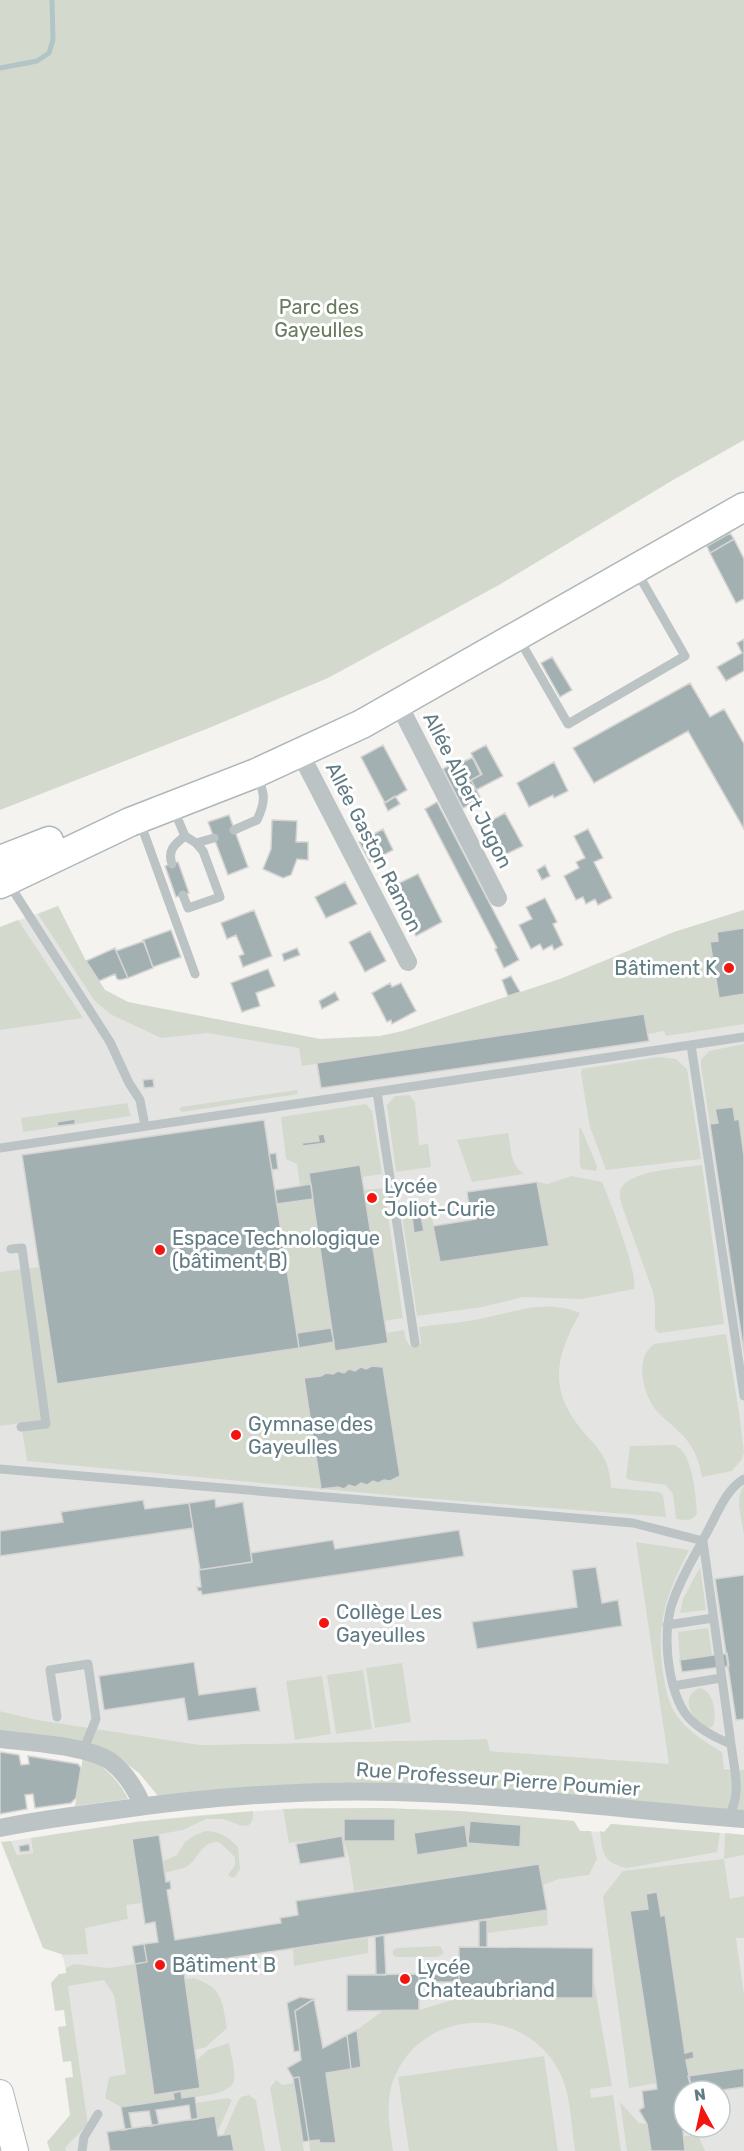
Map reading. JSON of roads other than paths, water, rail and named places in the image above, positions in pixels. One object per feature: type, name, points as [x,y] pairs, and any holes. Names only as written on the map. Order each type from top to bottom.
[{"type":"main road","points":[[2,875],[28,848],[70,834],[134,820],[256,773],[300,753],[398,704],[744,507]]},
{"type":"main road","points":[[0,2093],[9,2145]]},
{"type":"street","name":"Allée Albert Jugon","points":[[398,704],[498,898]]},
{"type":"street","name":"Allée Gaston Ramon","points":[[300,753],[408,962]]},
{"type":"street","points":[[0,1739],[83,1751],[109,1761],[136,1791],[143,1806]]},
{"type":"street","name":"Rue Professeur Pierre Poumier","points":[[0,1828],[143,1806],[270,1793],[395,1792],[519,1799],[735,1818]]},
{"type":"lane","points":[[517,637],[568,724],[685,657],[635,567]]},
{"type":"lane","points":[[234,830],[257,820],[264,806],[264,790],[256,773]]},
{"type":"lane","points":[[172,806],[185,836],[203,851],[220,897],[188,908],[183,895]]},
{"type":"lane","points":[[134,820],[195,975]]},
{"type":"lane","points":[[172,864],[169,857],[172,846],[185,836]]},
{"type":"lane","points":[[196,843],[214,838]]},
{"type":"lane","points":[[2,875],[110,1042],[129,1083],[140,1100],[145,1126]]},
{"type":"lane","points":[[0,1148],[744,1037]]},
{"type":"lane","points":[[691,1045],[744,1396]]},
{"type":"lane","points":[[377,1092],[415,1343]]},
{"type":"lane","points":[[12,1249],[22,1248],[46,1424],[21,1428]]},
{"type":"lane","points":[[0,1469],[633,1523],[703,1541]]},
{"type":"lane","points":[[731,1744],[711,1736],[695,1725],[677,1701],[667,1648],[667,1625],[680,1583],[729,1492],[744,1479]]},
{"type":"lane","points":[[703,1541],[731,1744],[736,1794],[735,1818]]},
{"type":"lane","points":[[667,1625],[713,1618]]},
{"type":"lane","points":[[57,1717],[50,1670],[88,1664],[96,1719],[83,1751]]},
{"type":"lane","points":[[673,1686],[722,1678]]},
{"type":"lane","points":[[82,2151],[84,2137],[98,2114]]},
{"type":"waterway","points":[[0,68],[37,61],[49,53],[53,40],[52,0]]},
{"type":"place","name":"Bâtiment K","points":[[729,968]]},
{"type":"place","name":"Lycée Joliot-Curie","points":[[372,1198]]},
{"type":"place","name":"Espace Technologique (bâtiment B)","points":[[160,1250]]},
{"type":"place","name":"Gymnase des Gayeulles","points":[[236,1435]]},
{"type":"place","name":"Collège Les Gayeulles","points":[[324,1623]]},
{"type":"place","name":"Bâtiment B","points":[[160,1965]]},
{"type":"place","name":"Lycée Chateaubriand","points":[[405,1979]]},
{"type":"park label","name":"Parc des Gayeulles","points":[[319,318]]}]
